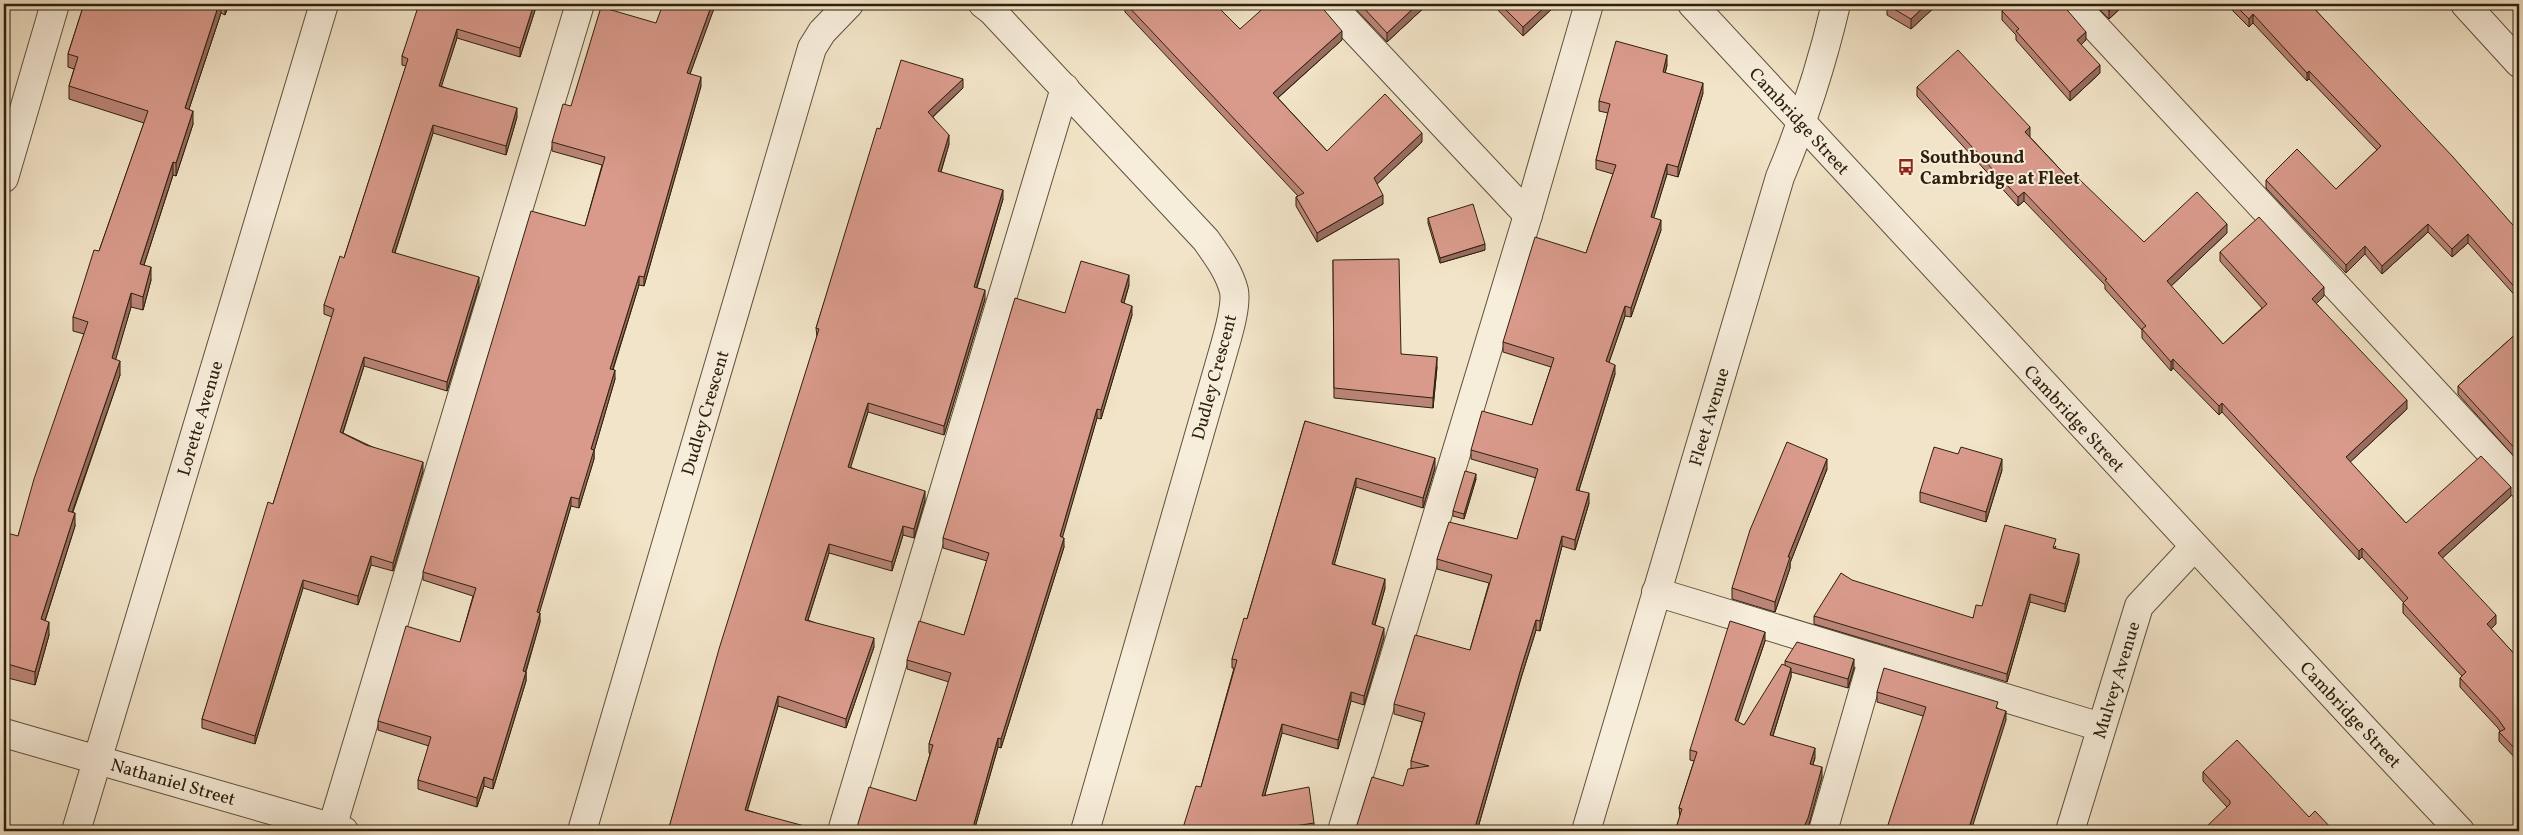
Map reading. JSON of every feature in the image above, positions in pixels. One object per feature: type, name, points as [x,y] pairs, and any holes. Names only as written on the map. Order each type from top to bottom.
[{"type":"street","points":[[4,178],[55,4]]},
{"type":"street","name":"Lorette Avenue","points":[[76,831],[324,4]]},
{"type":"street","points":[[336,830],[580,4]]},
{"type":"street","name":"Dudley Crescent","points":[[582,831],[810,56],[822,32],[849,4]]},
{"type":"street","name":"Dudley Crescent","points":[[983,4],[992,11],[1065,88],[1206,240],[1225,266],[1234,292],[1229,328],[1221,359],[1085,831]]},
{"type":"street","points":[[1330,4],[1528,215]]},
{"type":"street","points":[[1342,831],[1528,215],[1589,4]]},
{"type":"street","name":"Cambridge Street","points":[[1692,4],[1801,126],[2193,548],[2460,831]]},
{"type":"street","name":"Fleet Avenue","points":[[1586,831],[1780,177],[1801,126],[1821,68],[1836,4]]},
{"type":"street","points":[[2074,4],[2519,483]]},
{"type":"street","points":[[2465,4],[2519,63]]},
{"type":"street","points":[[842,831],[1065,88]]},
{"type":"street","name":"Mulvey Avenue","points":[[2077,826],[2101,727],[2139,606],[2193,548]]},
{"type":"street","points":[[1656,592],[2101,727]]},
{"type":"street","points":[[1823,831],[1873,658]]},
{"type":"street","name":"Nathaniel Street","points":[[4,732],[336,830]]},
{"type":"building","points":[[84,4],[219,4],[185,108],[193,111],[176,163],[173,162],[140,264],[151,267],[143,297],[131,293],[112,358],[120,361],[68,511],[75,513],[41,619],[49,622],[35,672],[4,663],[4,544],[7,533],[18,536],[34,479],[88,322],[73,317],[94,250],[99,251],[148,111],[69,86],[78,57],[68,54]]},
{"type":"building","points":[[422,4],[534,4],[520,48],[457,29],[439,86],[517,108],[506,146],[433,125],[392,252],[479,277],[447,382],[364,357],[340,432],[366,445],[423,462],[393,563],[371,556],[358,596],[303,580],[255,736],[202,719],[268,502],[273,504],[334,309],[324,305],[340,256],[344,258],[408,59],[402,56],[418,7],[421,8]]},
{"type":"building","points":[[663,4],[712,4],[687,73],[701,77],[644,277],[639,276],[610,369],[615,370],[591,449],[594,450],[579,499],[571,497],[537,612],[540,613],[523,671],[526,672],[493,780],[484,777],[477,798],[418,780],[431,737],[378,721],[406,626],[460,642],[476,588],[423,572],[531,211],[585,226],[605,157],[552,142],[563,104],[571,106],[601,7],[656,23]]},
{"type":"building","points":[[1126,4],[1215,4],[1240,29],[1268,4],[1319,4],[1342,31],[1273,93],[1327,151],[1385,94],[1422,133],[1374,178],[1383,195],[1317,233],[1296,197],[1304,193]]},
{"type":"building","points":[[1360,4],[1418,4],[1387,33]]},
{"type":"building","points":[[1500,4],[1548,4],[1523,27]]},
{"type":"building","points":[[1887,4],[1927,4],[1911,19]]},
{"type":"building","points":[[2010,4],[2062,4],[2086,32],[2077,40],[2100,65],[2070,92],[2016,31],[2019,29],[2002,11]]},
{"type":"building","points":[[2102,4],[2117,4],[2109,11]]},
{"type":"building","points":[[2234,4],[2310,4],[2453,157],[2519,232],[2519,292],[2468,234],[2452,249],[2428,224],[2382,266],[2365,246],[2346,265],[2266,180],[2297,149],[2336,189],[2381,146],[2309,71],[2307,73],[2253,14],[2249,19]]},
{"type":"building","points":[[1616,41],[1667,55],[1663,72],[1703,83],[1678,167],[1667,164],[1651,217],[1661,220],[1631,308],[1625,306],[1606,361],[1615,365],[1576,490],[1589,493],[1575,540],[1562,536],[1540,621],[1536,620],[1474,831],[1355,831],[1372,777],[1403,786],[1408,769],[1429,766],[1411,761],[1425,713],[1394,704],[1415,635],[1470,650],[1492,575],[1437,559],[1449,522],[1517,539],[1538,469],[1471,450],[1482,411],[1532,425],[1554,358],[1503,342],[1535,237],[1586,253],[1616,165],[1596,160],[1610,104],[1599,101]]},
{"type":"building","points":[[1958,50],[2030,127],[2025,132],[2072,182],[2077,177],[2144,242],[2197,192],[2227,224],[2167,281],[2223,344],[2267,304],[2220,252],[2259,217],[2324,287],[2312,299],[2407,400],[2346,457],[2406,523],[2481,456],[2511,487],[2438,553],[2496,615],[2487,624],[2519,659],[2519,753],[2499,732],[2505,729],[2498,719],[2460,678],[2466,672],[2403,603],[2408,598],[2362,548],[2359,551],[2222,403],[2219,406],[2173,359],[2171,362],[2142,329],[2146,326],[2105,280],[2107,279],[2024,192],[2018,197],[1917,87]]},
{"type":"building","points":[[901,60],[963,79],[928,112],[949,135],[938,171],[1003,190],[974,287],[985,290],[944,426],[868,403],[848,467],[925,491],[914,529],[903,526],[892,562],[829,544],[805,620],[874,638],[846,719],[778,696],[745,810],[812,828],[812,831],[668,831],[719,649],[819,329],[816,328],[877,128],[880,129]]},
{"type":"building","points":[[1473,204],[1485,244],[1440,258],[1428,218]]},
{"type":"building","points":[[1399,259],[1401,354],[1437,357],[1433,398],[1334,388],[1333,260]]},
{"type":"building","points":[[1081,261],[1129,275],[1121,302],[1132,306],[1101,410],[1097,409],[1060,536],[1064,538],[1001,739],[998,738],[972,831],[872,831],[857,827],[869,787],[916,801],[933,745],[929,744],[951,673],[907,660],[919,621],[964,635],[989,553],[943,538],[1015,298],[1065,313]]},
{"type":"building","points":[[2519,304],[2519,315],[2514,309]]},
{"type":"building","points":[[2519,331],[2519,453],[2458,386]]},
{"type":"building","points":[[1305,421],[1435,458],[1423,498],[1356,478],[1332,564],[1385,579],[1372,624],[1384,628],[1364,696],[1351,692],[1338,740],[1282,724],[1262,796],[1309,787],[1314,823],[1262,831],[1182,831],[1196,786],[1201,787],[1237,660],[1232,659],[1244,618],[1247,619]]},
{"type":"building","points":[[1787,442],[1827,459],[1788,557],[1790,557],[1775,602],[1732,588],[1750,530]]},
{"type":"building","points":[[1934,447],[1958,454],[1961,447],[2002,459],[1986,512],[1920,492]]},
{"type":"building","points":[[1465,471],[1476,474],[1464,514],[1453,511]]},
{"type":"building","points":[[2005,525],[2056,539],[2053,548],[2079,554],[2065,604],[2030,594],[2007,674],[1814,616],[1841,573],[1852,580],[1973,618],[1976,605],[1982,606]]},
{"type":"building","points":[[1730,621],[1765,632],[1735,720],[1744,725],[1782,664],[1791,668],[1770,735],[1815,748],[1810,764],[1822,767],[1808,818],[1802,831],[1675,831],[1682,809],[1679,808],[1697,752],[1690,750]]},
{"type":"building","points":[[1797,642],[1854,659],[1848,679],[1785,661]]},
{"type":"building","points":[[1884,668],[1998,702],[1996,708],[2006,711],[1968,831],[1886,831],[1926,707],[1877,692]]},
{"type":"building","points":[[2237,740],[2309,817],[2315,811],[2334,831],[2202,831],[2230,804],[2230,801],[2203,772]]},
{"type":"place","name":"Southbound Cambridge at Fleet","points":[[1906,167]]}]
